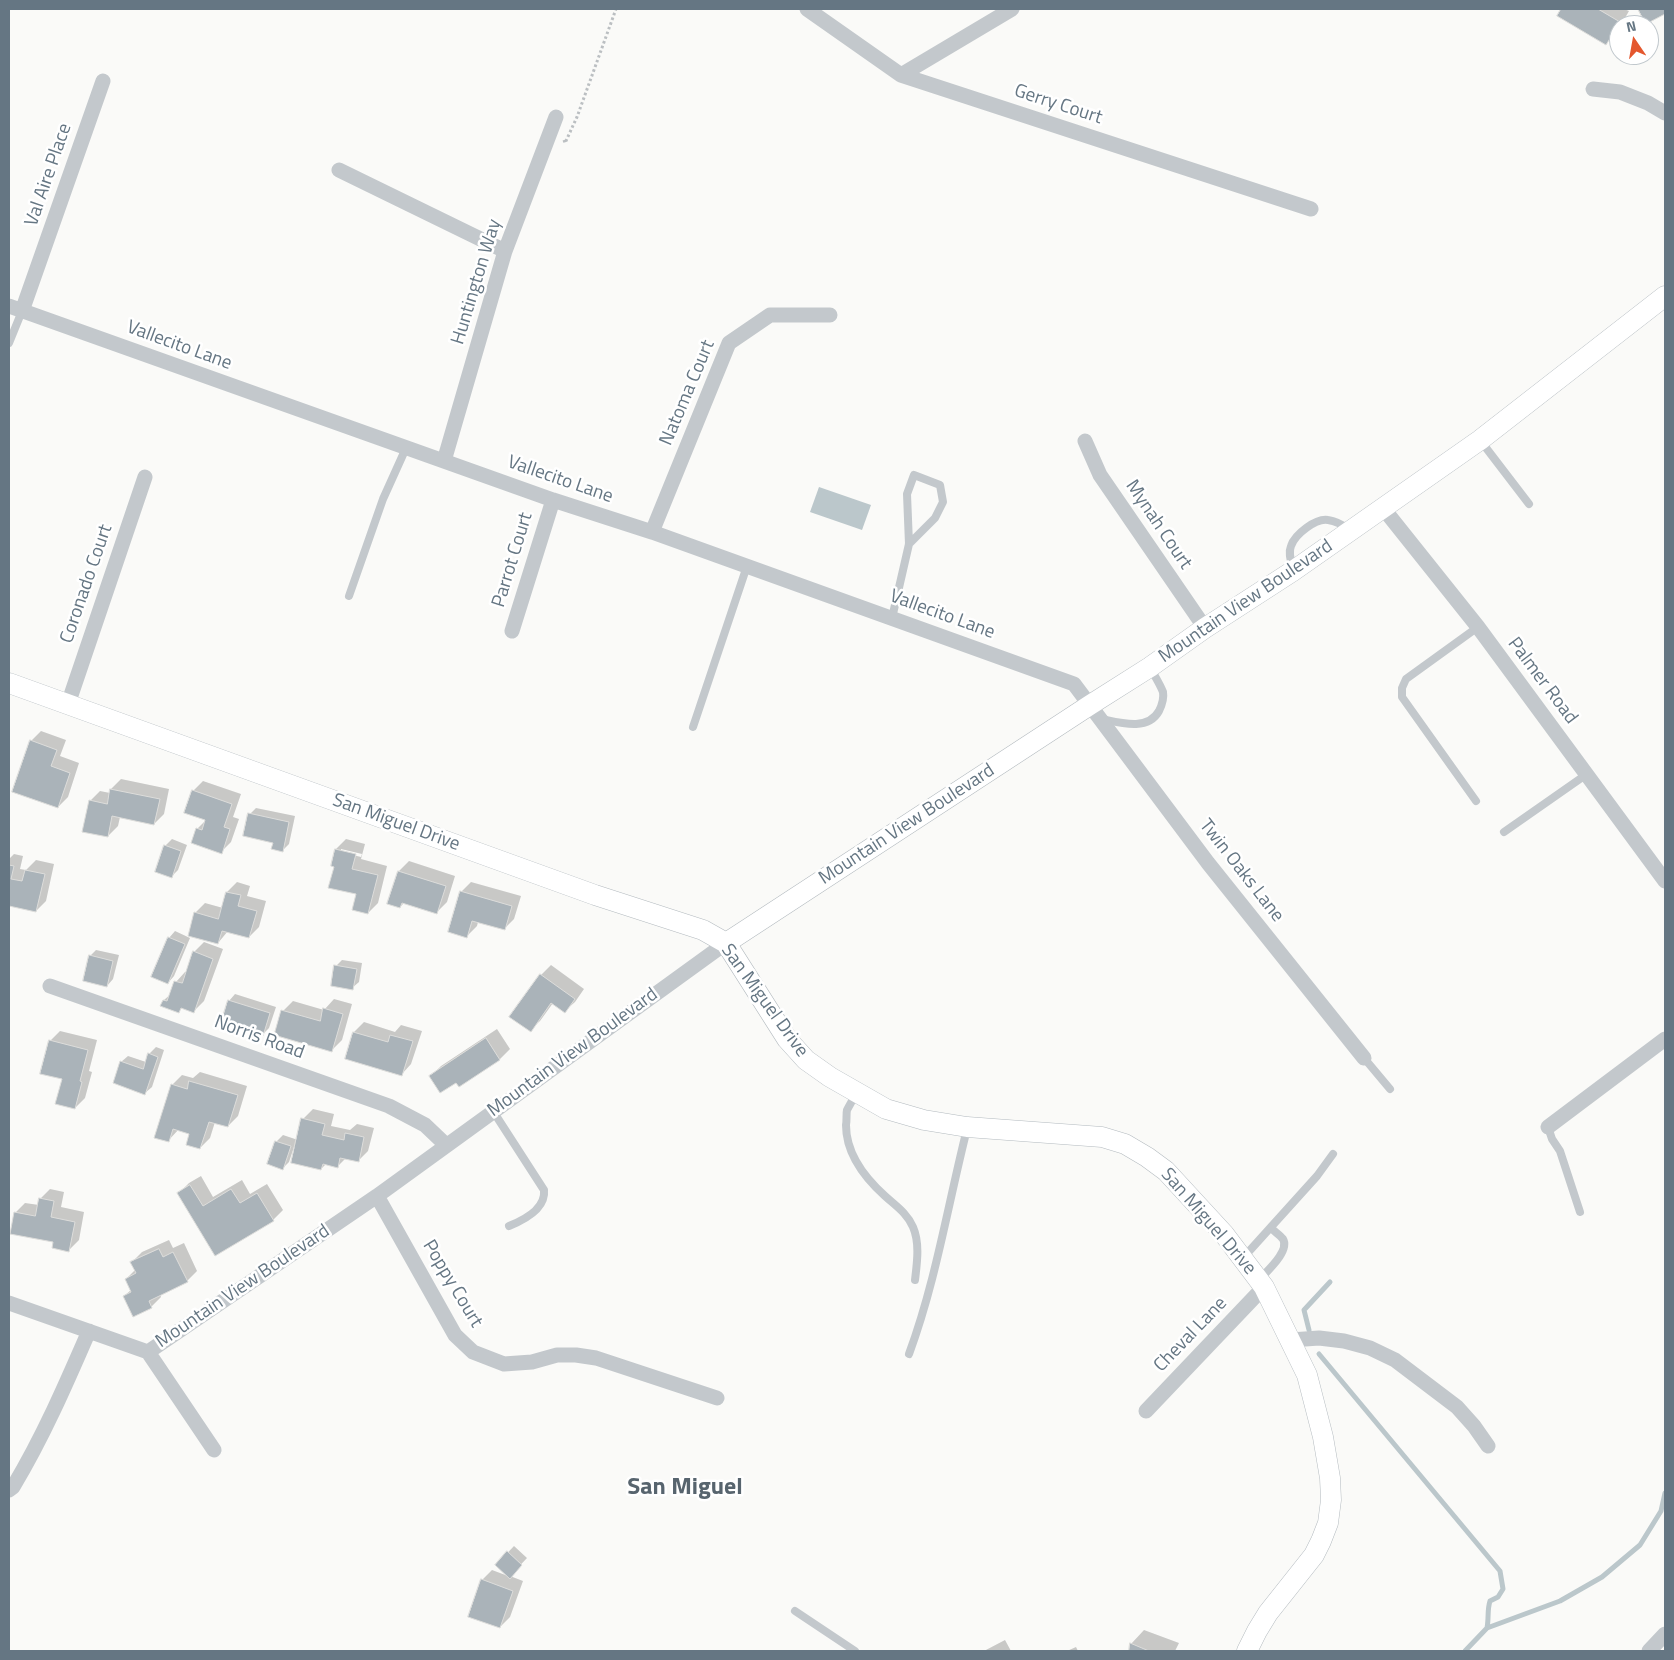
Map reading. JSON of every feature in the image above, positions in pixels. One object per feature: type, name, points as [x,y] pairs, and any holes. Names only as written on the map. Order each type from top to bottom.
[{"type":"street","name":"Gerry Court","points":[[807,9],[900,74],[1311,209]]},
{"type":"street","points":[[900,74],[1012,9]]},
{"type":"street","name":"Val Aire Place","points":[[16,309],[103,81]]},
{"type":"street","points":[[1593,89],[1620,92],[1648,103],[1665,113]]},
{"type":"street","name":"Huntington Way","points":[[444,461],[504,251],[556,117]]},
{"type":"street","points":[[339,170],[504,251]]},
{"type":"street","name":"Mountain View Boulevard","points":[[148,1352],[377,1196],[726,943],[1094,712],[1150,667],[1205,628],[1293,571],[1480,440],[1665,297]]},
{"type":"street","name":"Vallecito Lane","points":[[16,309],[553,500],[652,532],[1074,684],[1094,712]]},
{"type":"street","name":"Natoma Court","points":[[652,532],[728,343],[770,315],[830,315]]},
{"type":"street","name":"Mynah Court","points":[[1085,441],[1100,475],[1205,628]]},
{"type":"street","name":"Coronado Court","points":[[68,704],[145,477]]},
{"type":"street","name":"Parrot Court","points":[[512,631],[553,500]]},
{"type":"street","name":"Palmer Road","points":[[1383,508],[1478,627],[1665,881]]},
{"type":"street","name":"San Miguel Drive","points":[[9,683],[586,891],[702,930],[726,943],[787,1039],[806,1060],[830,1078],[886,1109],[924,1120],[967,1127],[1102,1137],[1125,1144],[1166,1171],[1224,1234],[1262,1283],[1307,1375],[1315,1402],[1330,1478],[1331,1500],[1328,1523],[1314,1555],[1268,1613],[1247,1651]]},
{"type":"street","name":"Twin Oaks Lane","points":[[1094,712],[1208,863],[1364,1058]]},
{"type":"street","name":"Norris Road","points":[[50,986],[389,1106],[425,1125],[446,1145]]},
{"type":"street","points":[[1548,1128],[1665,1039]]},
{"type":"street","name":"Poppy Court","points":[[377,1196],[455,1335],[472,1352],[504,1364],[532,1362],[557,1355],[576,1354],[596,1358],[717,1398]]},
{"type":"street","name":"Cheval Lane","points":[[1146,1411],[1262,1283]]},
{"type":"street","points":[[9,1303],[148,1352],[214,1450]]},
{"type":"street","points":[[9,1490],[31,1458],[61,1396],[89,1331]]},
{"type":"street","points":[[1291,1340],[1319,1338],[1344,1341],[1370,1348],[1395,1360],[1457,1407],[1488,1446]]},
{"type":"street","points":[[1649,1651],[1665,1634]]},
{"type":"lane","points":[[9,343],[16,309]]},
{"type":"lane","points":[[1480,440],[1529,504]]},
{"type":"lane","points":[[350,596],[382,499],[406,448]]},
{"type":"lane","points":[[892,618],[909,544],[907,494],[914,475],[940,485],[943,502],[935,518],[909,544]]},
{"type":"lane","points":[[1293,571],[1290,553],[1291,544],[1298,534],[1309,525],[1326,519],[1343,524],[1351,531]]},
{"type":"lane","points":[[693,727],[747,566]]},
{"type":"lane","points":[[1476,801],[1401,693],[1406,679],[1478,627]]},
{"type":"lane","points":[[1094,712],[1130,723],[1145,723],[1155,718],[1162,706],[1163,693],[1150,667]]},
{"type":"lane","points":[[1504,832],[1587,774]]},
{"type":"lane","points":[[1364,1058],[1390,1089]]},
{"type":"lane","points":[[856,1093],[847,1111],[846,1136],[850,1151],[863,1171],[885,1196],[905,1212],[913,1228],[916,1240],[915,1280]]},
{"type":"lane","points":[[493,1111],[544,1190],[544,1197],[537,1209],[528,1218],[509,1226]]},
{"type":"lane","points":[[909,1354],[922,1319],[967,1127]]},
{"type":"lane","points":[[1548,1128],[1552,1139],[1560,1151],[1580,1212]]},
{"type":"lane","points":[[1243,1258],[1317,1176],[1333,1154]]},
{"type":"lane","points":[[1262,1283],[1282,1254],[1285,1245],[1282,1238],[1271,1228]]},
{"type":"lane","points":[[795,1611],[855,1651]]},
{"type":"path","points":[[562,137],[565,143],[577,117],[616,9]]},
{"type":"shaded area","points":[[819,487],[871,505],[862,530],[810,512]]},
{"type":"building","points":[[1561,9],[1598,9],[1609,16],[1609,40],[1606,45],[1557,16]]},
{"type":"building","points":[[1638,9],[1665,9],[1665,14],[1659,17],[1659,15],[1641,15]]},
{"type":"building","points":[[30,740],[57,750],[51,766],[70,773],[58,808],[12,792]]},
{"type":"building","points":[[110,789],[160,799],[154,825],[112,816],[108,837],[82,832],[89,800],[107,804]]},
{"type":"building","points":[[192,790],[232,804],[224,827],[230,829],[222,854],[191,843],[196,828],[202,830],[205,820],[184,813]]},
{"type":"building","points":[[248,813],[289,822],[283,852],[271,849],[273,843],[243,836]]},
{"type":"building","points":[[164,845],[181,851],[172,878],[155,872]]},
{"type":"building","points":[[335,849],[356,854],[352,869],[378,875],[368,914],[352,910],[356,894],[328,888],[334,867],[331,866]]},
{"type":"building","points":[[9,865],[14,866],[11,879],[22,881],[25,870],[45,874],[36,912],[9,906]]},
{"type":"building","points":[[398,871],[446,886],[437,914],[402,903],[400,908],[387,904]]},
{"type":"building","points":[[460,891],[512,906],[505,930],[472,921],[467,938],[448,932]]},
{"type":"building","points":[[226,892],[241,895],[238,906],[257,911],[249,938],[222,931],[218,944],[188,936],[194,912],[218,919]]},
{"type":"building","points":[[168,937],[185,944],[168,984],[151,977]]},
{"type":"building","points":[[193,951],[213,959],[194,1013],[181,1008],[179,1013],[160,1006],[163,1000],[167,1001],[174,981],[182,983]]},
{"type":"building","points":[[89,955],[113,961],[107,987],[83,981]]},
{"type":"building","points":[[334,965],[357,969],[353,990],[331,986]]},
{"type":"building","points":[[540,974],[575,999],[565,1013],[551,1003],[531,1032],[509,1017]]},
{"type":"building","points":[[228,1000],[270,1013],[263,1036],[221,1023]]},
{"type":"building","points":[[323,1008],[343,1014],[332,1052],[274,1035],[281,1010],[320,1021]]},
{"type":"building","points":[[353,1032],[388,1042],[390,1035],[413,1041],[402,1076],[345,1059]]},
{"type":"building","points":[[486,1038],[500,1060],[459,1087],[456,1083],[440,1093],[429,1076]]},
{"type":"building","points":[[49,1040],[88,1050],[75,1109],[55,1104],[62,1079],[40,1074]]},
{"type":"building","points":[[148,1053],[158,1057],[145,1095],[113,1083],[120,1061],[143,1069]]},
{"type":"building","points":[[189,1081],[238,1095],[228,1127],[209,1122],[200,1149],[186,1145],[189,1134],[173,1129],[169,1142],[154,1138],[171,1084],[187,1089]]},
{"type":"building","points":[[301,1118],[325,1124],[322,1135],[344,1140],[345,1133],[364,1137],[359,1162],[340,1158],[338,1168],[323,1164],[321,1170],[291,1163]]},
{"type":"building","points":[[275,1141],[291,1146],[283,1170],[267,1164]]},
{"type":"building","points":[[190,1185],[203,1206],[231,1189],[240,1203],[257,1193],[274,1221],[215,1256],[177,1193]]},
{"type":"building","points":[[39,1198],[54,1201],[51,1217],[75,1222],[69,1252],[52,1248],[53,1242],[10,1234],[14,1212],[35,1216]]},
{"type":"building","points":[[159,1249],[163,1257],[173,1252],[188,1282],[149,1301],[152,1308],[133,1317],[123,1296],[131,1292],[125,1279],[136,1273],[130,1262]]},
{"type":"building","points":[[507,1551],[522,1565],[510,1579],[495,1565]]},
{"type":"building","points":[[481,1579],[513,1591],[500,1628],[468,1617]]},
{"type":"building","points":[[1130,1643],[1149,1651],[1129,1651]]},
{"type":"waterway","points":[[1309,1330],[1304,1310],[1330,1282]]},
{"type":"waterway","points":[[1319,1354],[1500,1571],[1503,1589],[1498,1597],[1490,1601],[1487,1628]]},
{"type":"waterway","points":[[1465,1651],[1487,1628],[1560,1601],[1602,1577],[1640,1545],[1661,1511],[1665,1493]]},
{"type":"district","name":"San Miguel","points":[[685,1488]]}]
